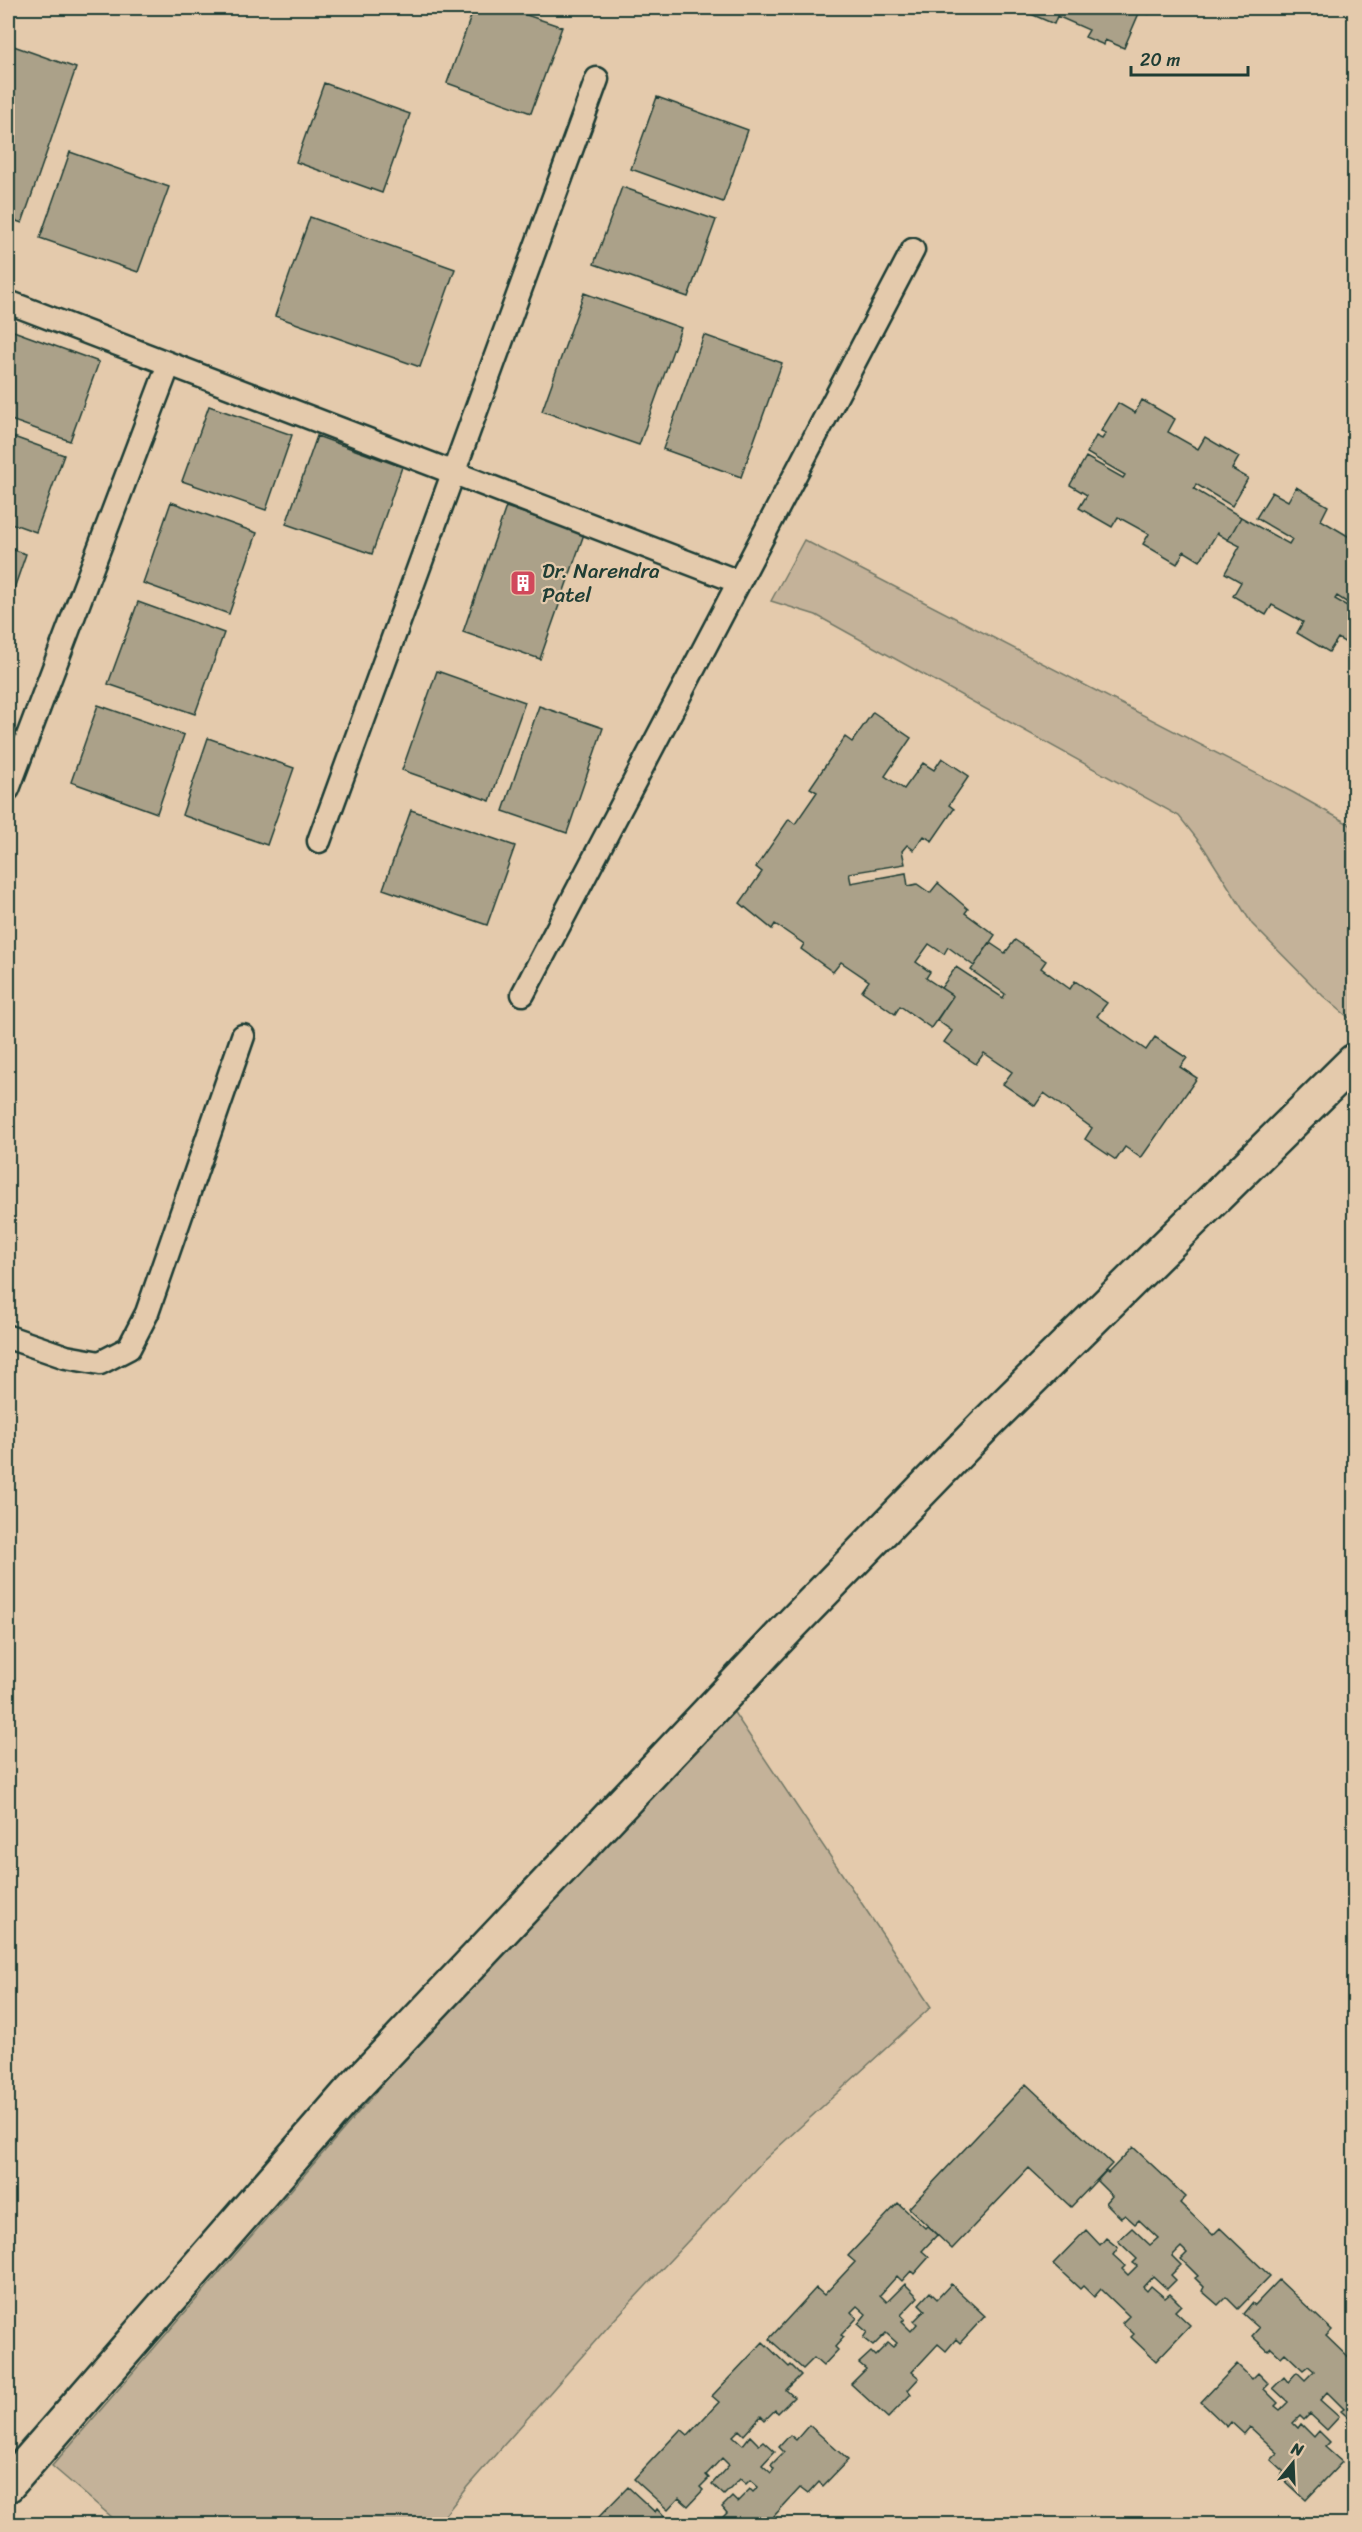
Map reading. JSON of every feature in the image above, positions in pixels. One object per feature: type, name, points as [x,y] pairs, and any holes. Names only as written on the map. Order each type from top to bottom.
[{"type":"street","points":[[8,2484],[347,2095],[561,1868],[989,1421],[1354,1061]]},
{"type":"lane","points":[[320,841],[597,79]]},
{"type":"lane","points":[[523,994],[913,250]]},
{"type":"lane","points":[[8,302],[739,582]]},
{"type":"lane","points":[[8,789],[169,364]]},
{"type":"lane","points":[[8,1336],[66,1357],[100,1363],[129,1348],[147,1313],[243,1036]]},
{"type":"shaded area","points":[[804,540],[1294,793],[1354,827],[1354,1022],[1323,996],[1252,924],[1204,848],[1179,816],[816,615],[771,601]]},
{"type":"shaded area","points":[[731,1708],[931,2007],[763,2161],[613,2321],[467,2487],[438,2524],[120,2524],[52,2466],[388,2078]]},
{"type":"building","points":[[474,8],[506,8],[562,27],[531,113],[447,83]]},
{"type":"building","points":[[1017,8],[1152,8],[1149,14],[1140,11],[1124,48],[1105,40],[1104,45],[1085,37],[1089,30],[1057,16],[1054,24]]},
{"type":"building","points":[[8,44],[76,68],[22,223],[8,218]]},
{"type":"building","points":[[324,83],[410,114],[382,193],[296,162]]},
{"type":"building","points":[[657,97],[748,130],[723,202],[631,169]]},
{"type":"building","points":[[70,152],[169,187],[138,272],[40,238]]},
{"type":"building","points":[[622,187],[716,220],[688,297],[594,264]]},
{"type":"building","points":[[310,217],[455,269],[420,367],[275,316]]},
{"type":"building","points":[[584,293],[681,328],[639,445],[542,411]]},
{"type":"building","points":[[8,329],[99,362],[70,441],[8,419]]},
{"type":"building","points":[[704,335],[782,363],[741,477],[663,449]]},
{"type":"building","points":[[1142,400],[1175,419],[1168,432],[1198,449],[1205,437],[1239,457],[1232,469],[1248,478],[1232,506],[1196,484],[1194,489],[1241,517],[1228,540],[1217,533],[1200,561],[1184,551],[1177,564],[1143,544],[1149,534],[1118,517],[1112,527],[1079,508],[1087,495],[1070,485],[1086,457],[1123,478],[1125,475],[1087,453],[1096,436],[1102,439],[1106,433],[1101,431],[1118,403],[1135,413]]},
{"type":"building","points":[[209,406],[292,435],[266,510],[182,481]]},
{"type":"building","points":[[8,435],[64,455],[36,532],[8,522]]},
{"type":"building","points":[[317,436],[402,467],[372,554],[286,524]]},
{"type":"building","points":[[1296,487],[1328,506],[1321,520],[1353,539],[1354,535],[1354,607],[1337,596],[1335,599],[1354,610],[1354,648],[1338,638],[1329,652],[1297,633],[1303,622],[1272,605],[1266,615],[1233,596],[1241,582],[1225,573],[1240,546],[1228,540],[1241,517],[1289,544],[1292,539],[1256,518],[1272,492],[1288,501]]},
{"type":"building","points":[[171,502],[257,533],[229,614],[143,583]]},
{"type":"building","name":"Dr. Narendra Patel","points":[[506,507],[584,534],[540,659],[463,632]]},
{"type":"building","points":[[8,548],[26,554],[8,606]]},
{"type":"building","points":[[138,602],[224,633],[195,714],[108,684]]},
{"type":"building","points":[[437,671],[525,702],[490,801],[402,770]]},
{"type":"building","points":[[98,705],[184,735],[157,813],[71,782]]},
{"type":"building","points":[[539,706],[603,728],[567,833],[503,811]]},
{"type":"building","points":[[873,712],[911,738],[885,776],[904,789],[923,763],[934,770],[942,758],[969,776],[949,805],[954,809],[932,841],[924,836],[914,850],[907,845],[902,851],[905,864],[849,873],[851,883],[906,873],[908,886],[917,884],[930,893],[938,883],[968,909],[965,913],[995,935],[974,966],[948,947],[944,954],[929,944],[916,962],[930,972],[926,978],[953,996],[931,1028],[900,1006],[895,1014],[862,991],[869,981],[841,962],[833,972],[801,949],[804,944],[775,924],[772,929],[740,903],[762,872],[756,867],[789,819],[795,824],[817,792],[810,788],[845,737],[852,742]]},
{"type":"building","points":[[208,738],[294,768],[267,845],[182,815]]},
{"type":"building","points":[[411,810],[515,846],[487,925],[383,889]]},
{"type":"building","points":[[1015,940],[1046,961],[1041,968],[1070,989],[1075,981],[1107,1003],[1097,1016],[1146,1050],[1155,1037],[1187,1058],[1180,1067],[1197,1078],[1141,1158],[1125,1147],[1116,1160],[1085,1139],[1092,1128],[1044,1093],[1035,1106],[1003,1084],[1012,1072],[984,1053],[976,1064],[944,1042],[952,1031],[937,1020],[953,996],[941,988],[956,967],[1003,998],[1005,994],[971,970],[990,943],[1005,953]]},
{"type":"building","points":[[1026,2084],[1112,2164],[1071,2207],[1029,2168],[952,2249],[909,2208]]},
{"type":"building","points":[[1133,2147],[1186,2197],[1180,2203],[1213,2235],[1220,2228],[1270,2276],[1238,2309],[1226,2297],[1218,2305],[1202,2291],[1204,2287],[1195,2278],[1198,2276],[1181,2259],[1187,2253],[1181,2247],[1172,2256],[1181,2265],[1171,2275],[1176,2280],[1167,2289],[1153,2276],[1143,2287],[1147,2291],[1151,2286],[1165,2298],[1170,2294],[1181,2305],[1175,2311],[1190,2325],[1156,2361],[1131,2337],[1134,2334],[1122,2323],[1129,2316],[1101,2289],[1094,2297],[1083,2286],[1080,2289],[1053,2264],[1086,2230],[1100,2245],[1106,2238],[1118,2248],[1113,2255],[1125,2266],[1122,2269],[1128,2275],[1137,2266],[1133,2263],[1137,2259],[1118,2241],[1132,2228],[1150,2245],[1158,2238],[1139,2220],[1135,2224],[1125,2215],[1121,2218],[1106,2203],[1112,2196],[1097,2181]]},
{"type":"building","points":[[898,2203],[925,2228],[927,2226],[937,2235],[922,2251],[929,2257],[914,2274],[911,2271],[902,2281],[897,2276],[880,2295],[887,2302],[905,2284],[918,2297],[901,2315],[905,2319],[902,2322],[911,2331],[917,2324],[914,2321],[925,2310],[919,2304],[930,2292],[937,2299],[951,2284],[985,2316],[960,2343],[956,2339],[946,2351],[938,2344],[912,2372],[919,2378],[908,2390],[911,2394],[888,2418],[851,2384],[866,2369],[859,2363],[871,2352],[875,2356],[888,2343],[893,2347],[897,2343],[886,2333],[873,2346],[863,2338],[867,2332],[858,2324],[866,2314],[857,2306],[851,2312],[857,2318],[841,2335],[844,2337],[835,2347],[838,2350],[823,2366],[814,2358],[803,2369],[769,2339],[816,2288],[824,2295],[855,2262],[848,2256]]},
{"type":"building","points":[[1279,2280],[1332,2330],[1326,2336],[1354,2363],[1354,2429],[1348,2423],[1351,2420],[1341,2411],[1344,2409],[1327,2392],[1320,2400],[1339,2417],[1327,2430],[1310,2414],[1304,2420],[1300,2416],[1293,2423],[1298,2428],[1301,2424],[1314,2437],[1319,2431],[1330,2442],[1325,2447],[1342,2462],[1306,2500],[1280,2476],[1284,2472],[1271,2460],[1278,2453],[1250,2427],[1244,2434],[1231,2422],[1227,2427],[1201,2402],[1237,2364],[1252,2379],[1258,2373],[1269,2384],[1264,2389],[1278,2403],[1275,2406],[1280,2410],[1288,2402],[1273,2388],[1284,2377],[1288,2382],[1297,2372],[1305,2380],[1314,2371],[1308,2366],[1303,2370],[1285,2353],[1281,2357],[1271,2348],[1268,2351],[1252,2336],[1259,2328],[1243,2314],[1252,2303],[1255,2305]]},
{"type":"building","points":[[763,2342],[789,2367],[791,2365],[801,2375],[786,2390],[794,2397],[778,2413],[775,2410],[765,2420],[761,2416],[744,2435],[739,2430],[733,2436],[743,2445],[750,2436],[759,2445],[764,2441],[775,2451],[762,2465],[771,2473],[774,2469],[771,2465],[784,2452],[779,2447],[790,2435],[796,2440],[809,2425],[848,2460],[823,2486],[819,2482],[808,2494],[800,2488],[774,2516],[782,2523],[780,2524],[716,2524],[727,2513],[722,2507],[732,2497],[737,2502],[750,2489],[753,2492],[758,2487],[750,2480],[746,2484],[740,2479],[724,2495],[712,2484],[729,2465],[722,2458],[706,2475],[709,2478],[700,2487],[703,2490],[688,2506],[679,2498],[668,2510],[634,2479],[681,2429],[688,2435],[719,2402],[712,2396]]},
{"type":"building","points":[[628,2487],[655,2512],[657,2509],[666,2519],[661,2524],[592,2524]]},
{"type":"place","name":"Dr. Narendra Patel","points":[[523,583]]}]
